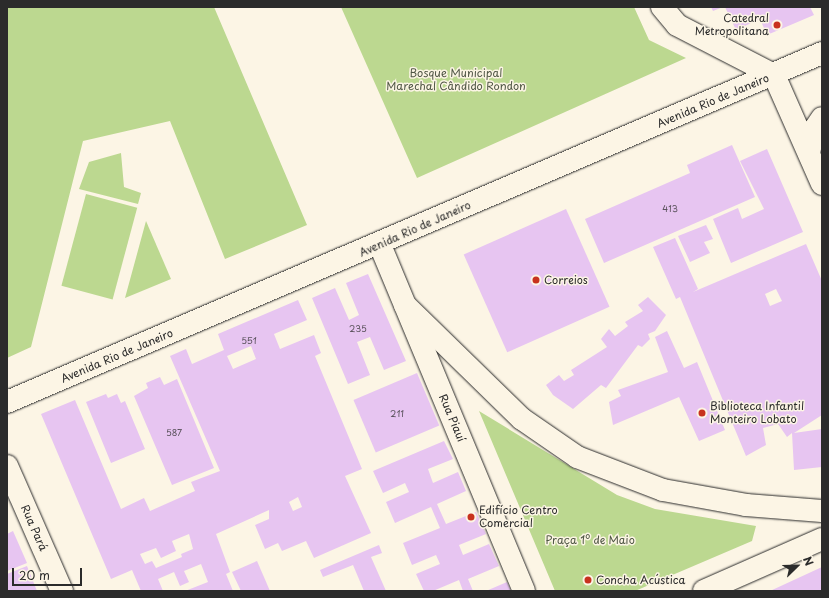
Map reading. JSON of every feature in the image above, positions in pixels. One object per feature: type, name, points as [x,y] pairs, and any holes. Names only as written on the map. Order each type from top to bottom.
[{"type":"street","points":[[662,7],[677,25],[774,75],[822,184]]},
{"type":"street","name":"Avenida Rio de Janeiro","points":[[7,402],[380,245],[822,53]]},
{"type":"street","points":[[808,153],[814,130],[822,118]]},
{"type":"street","name":"Rua Piauí","points":[[380,245],[524,591]]},
{"type":"street","points":[[405,305],[522,419],[577,457],[663,490],[746,505],[822,511]]},
{"type":"street","name":"Rua Pará","points":[[7,466],[62,591]]},
{"type":"street","points":[[704,591],[822,539]]},
{"type":"green space","points":[[7,7],[214,7],[307,225],[225,259],[170,121],[83,141],[31,347],[7,358]]},
{"type":"green space","name":"Bosque Municipal Marechal Cândido Rondon","points":[[341,7],[634,7],[649,40],[686,58],[417,178]]},
{"type":"green space","points":[[121,153],[124,187],[141,193],[138,204],[79,189],[89,162]]},
{"type":"green space","points":[[86,194],[137,208],[113,299],[61,286]]},
{"type":"green space","points":[[146,221],[171,279],[125,298]]},
{"type":"green space","name":"Praça 1º de Maio","points":[[479,411],[617,495],[655,509],[756,526],[752,541],[635,591],[555,591]]},
{"type":"building","name":"Catedral Metropolitana","points":[[711,7],[723,7],[713,11]]},
{"type":"building","name":"Catedral Metropolitana","points":[[725,7],[810,7],[814,15],[767,35],[760,19],[736,30]]},
{"type":"building","points":[[732,145],[755,197],[604,263],[585,219],[690,173],[687,165]]},
{"type":"building","points":[[767,149],[803,232],[731,263],[713,219],[738,208],[742,219],[764,209],[740,161]]},
{"type":"building","name":"Correios","points":[[566,209],[610,307],[507,352],[464,255]]},
{"type":"building","points":[[706,225],[713,239],[704,242],[710,253],[690,262],[678,236]]},
{"type":"building","points":[[675,238],[698,289],[693,292],[806,244],[822,281],[822,415],[794,433],[822,429],[822,467],[794,470],[792,433],[787,437],[778,424],[763,428],[766,445],[746,456],[680,297],[676,299],[653,247]],"holes":[[[776,289],[782,301],[770,306],[765,294]]]},
{"type":"building","points":[[368,274],[406,361],[384,370],[370,337],[357,342],[370,375],[348,384],[312,298],[335,288],[349,320],[359,315],[346,283]]},
{"type":"building","points":[[648,297],[666,315],[655,331],[648,334],[650,339],[642,347],[638,345],[606,388],[601,385],[573,409],[553,395],[546,385],[559,375],[564,381],[574,375],[571,370],[607,347],[601,339],[609,329],[615,336],[628,326],[625,322],[643,311],[638,305]]},
{"type":"building","points":[[298,300],[307,320],[274,334],[280,349],[314,335],[321,353],[315,356],[362,469],[345,476],[371,533],[314,558],[306,541],[282,551],[278,543],[265,549],[255,525],[269,519],[269,510],[216,534],[230,572],[226,574],[233,591],[185,591],[208,582],[201,564],[184,571],[189,582],[180,586],[174,572],[158,579],[163,591],[141,591],[132,570],[111,579],[41,414],[75,400],[121,509],[144,498],[150,511],[195,491],[191,482],[220,471],[170,356],[186,349],[192,364],[224,350],[218,334]],"holes":[[[251,346],[256,359],[233,369],[227,356]],[[298,497],[302,507],[293,511],[289,502]],[[189,534],[193,549],[181,554],[182,557],[156,568],[152,561],[145,564],[140,554],[156,548],[161,558],[176,551],[172,541]]]},
{"type":"building","points":[[667,331],[684,368],[697,362],[725,430],[699,441],[679,397],[613,425],[609,402],[621,396],[618,390],[668,372],[655,337]]},
{"type":"building","points":[[417,373],[439,425],[376,452],[353,400]]},
{"type":"building","points":[[160,377],[164,385],[177,379],[214,468],[172,485],[134,396],[148,388],[146,383]]},
{"type":"building","points":[[106,394],[108,398],[117,394],[121,403],[125,401],[145,449],[111,463],[86,402]]},
{"type":"building","name":"Edifício Centro Comercial","points":[[444,441],[453,459],[428,469],[433,483],[458,472],[466,491],[437,504],[446,524],[476,512],[486,534],[459,545],[463,555],[489,544],[499,566],[468,579],[473,591],[463,591],[459,580],[433,591],[424,591],[416,574],[440,564],[436,555],[412,565],[403,543],[440,528],[431,507],[395,523],[386,502],[409,492],[405,483],[383,493],[373,471]]},
{"type":"building","points":[[13,531],[27,563],[7,571],[7,534]]},
{"type":"building","points":[[379,545],[382,553],[371,557],[386,591],[364,591],[353,565],[323,577],[320,570]]},
{"type":"building","points":[[257,561],[270,591],[241,591],[232,572]]},
{"type":"building","points":[[27,566],[37,591],[7,591],[7,574]]},
{"type":"building","points":[[822,567],[822,591],[770,591]]},
{"type":"building","points":[[507,582],[511,591],[486,591]]},
{"type":"place","name":"Catedral Metropolitana","points":[[777,25]]},
{"type":"place","name":"Correios","points":[[536,280]]},
{"type":"place","name":"Biblioteca Infantil Monteiro Lobato","points":[[702,413]]},
{"type":"place","name":"Edifício Centro Comercial","points":[[471,517]]},
{"type":"place","name":"Concha Acústica","points":[[588,580]]}]
